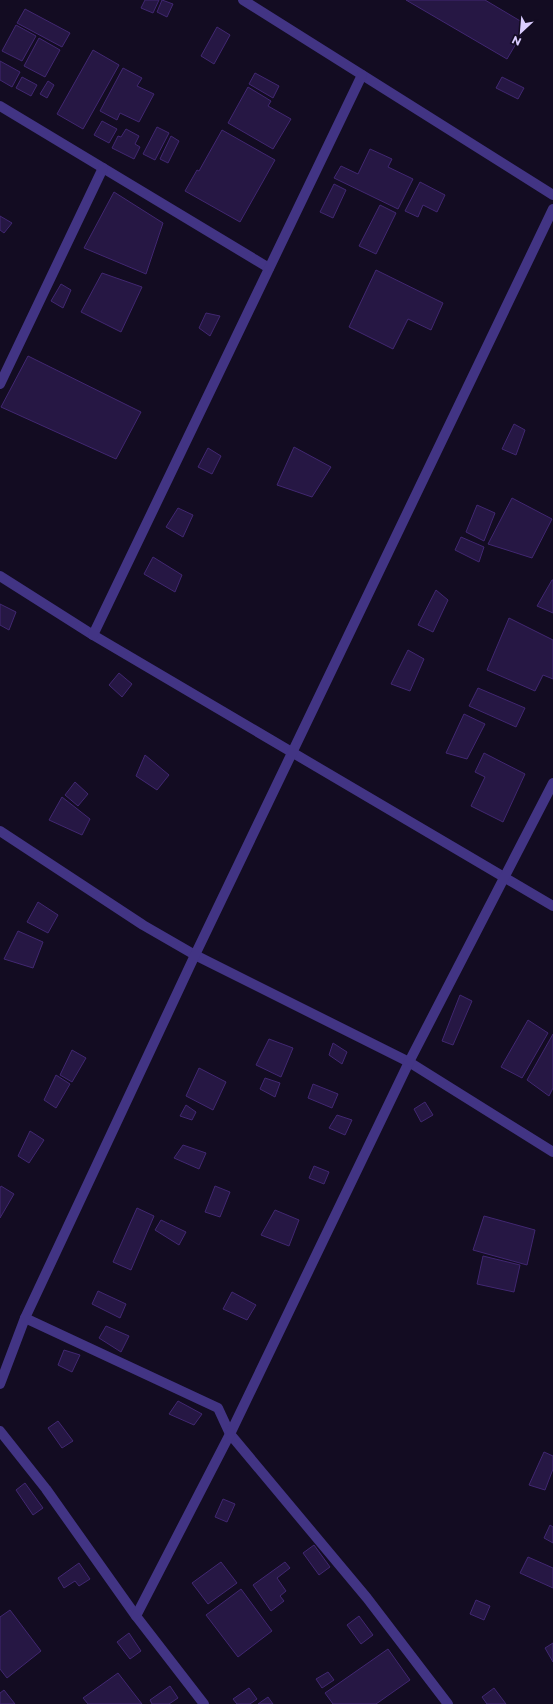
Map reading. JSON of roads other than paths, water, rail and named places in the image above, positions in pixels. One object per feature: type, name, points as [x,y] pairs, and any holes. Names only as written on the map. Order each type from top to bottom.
[{"type":"street","points":[[243,0],[553,195]]},
{"type":"street","points":[[93,635],[362,76]]},
{"type":"street","points":[[0,106],[269,268]]},
{"type":"street","points":[[0,384],[103,168]]},
{"type":"street","points":[[0,1384],[25,1318],[195,955],[553,209]]},
{"type":"street","points":[[0,576],[93,635],[553,906]]},
{"type":"street","points":[[136,1616],[230,1434],[409,1062],[553,783]]},
{"type":"street","points":[[0,831],[143,925],[195,955],[409,1062],[553,1152]]},
{"type":"street","points":[[25,1318],[218,1408],[230,1434],[367,1598],[448,1704]]},
{"type":"street","points":[[0,1431],[46,1489],[136,1616],[204,1704]]}]
